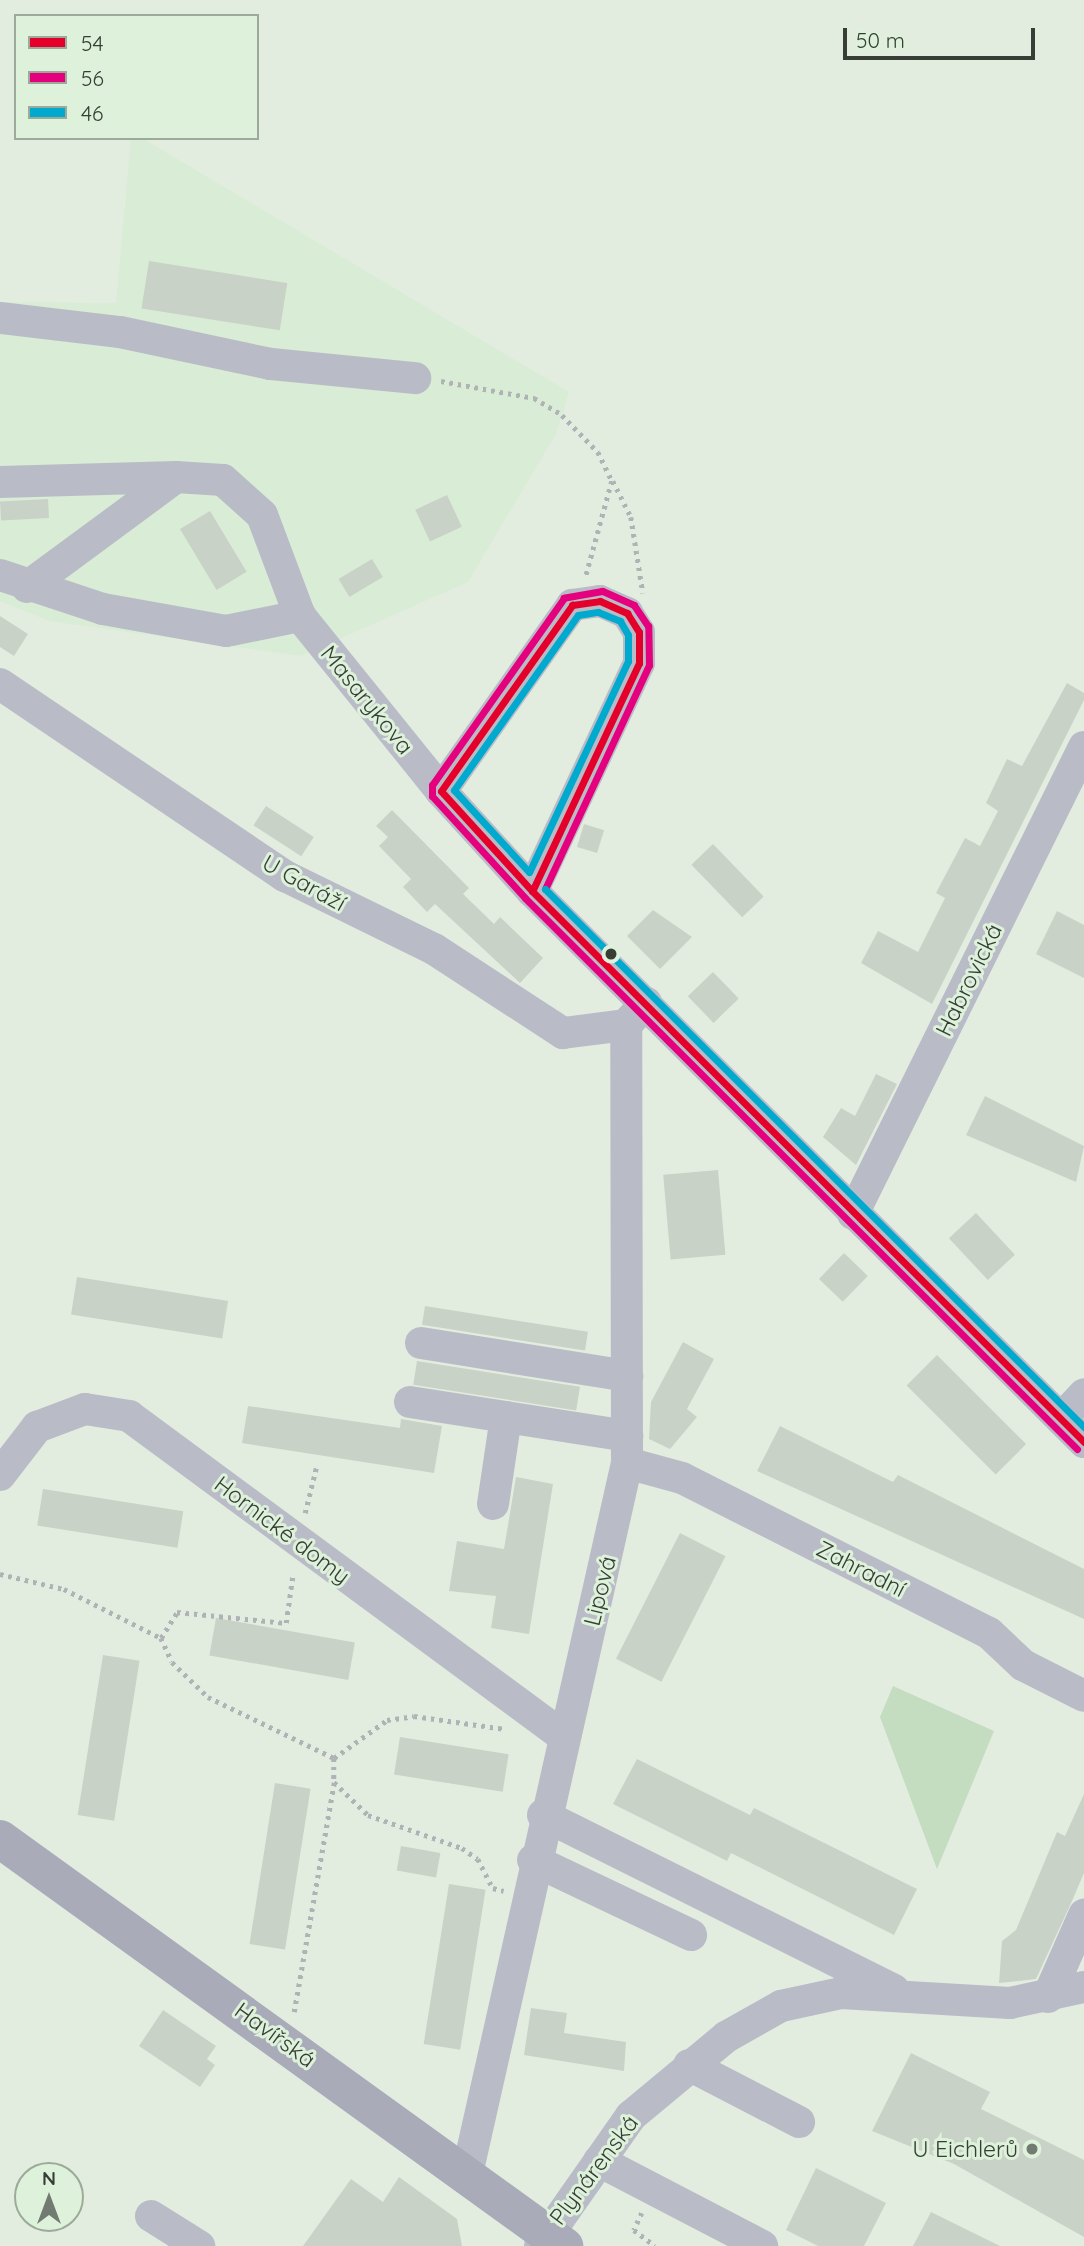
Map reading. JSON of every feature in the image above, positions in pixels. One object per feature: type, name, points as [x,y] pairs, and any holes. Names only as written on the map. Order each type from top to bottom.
[{"type":"main road","name":"Havířská","points":[[0,1839],[467,2174],[550,2242]]},
{"type":"street","points":[[0,318],[120,332],[271,364],[415,378]]},
{"type":"street","points":[[14,581],[176,477]]},
{"type":"street","name":"Masarykova","points":[[0,482],[176,477],[223,480],[262,514],[300,616],[440,791],[532,891],[636,1014],[853,1214],[1084,1441]]},
{"type":"street","points":[[14,581],[103,609],[226,631],[300,616]]},
{"type":"street","points":[[440,791],[572,605],[600,601],[627,613],[639,632],[639,663],[532,891]]},
{"type":"street","name":"U Garáží","points":[[0,684],[285,876],[434,949],[563,1032],[636,1014]]},
{"type":"street","name":"Habrovická","points":[[853,1214],[1084,747]]},
{"type":"street","name":"Lipová","points":[[467,2174],[525,1896],[627,1449],[636,1014]]},
{"type":"street","points":[[421,1343],[627,1376]]},
{"type":"street","points":[[1061,1419],[1084,1394]]},
{"type":"street","name":"Zahradní","points":[[410,1402],[506,1417],[627,1449],[977,1627],[1023,1665],[1084,1696]]},
{"type":"street","name":"Hornické domy","points":[[0,1475],[37,1427],[85,1409],[129,1416],[563,1736]]},
{"type":"street","points":[[493,1504],[506,1417]]},
{"type":"street","name":"Plynárenská","points":[[543,1815],[901,1994]]},
{"type":"street","points":[[533,1860],[691,1936]]},
{"type":"street","points":[[1048,1997],[1084,1915]]},
{"type":"street","name":"Plynárenská","points":[[550,2242],[598,2161],[631,2116],[689,2065],[781,2006],[841,1993],[901,1994],[1010,2003],[1048,1997],[1084,1987]]},
{"type":"street","points":[[689,2065],[799,2122]]},
{"type":"street","points":[[598,2161],[762,2246]]},
{"type":"street","points":[[151,2216],[199,2246]]},
{"type":"path","points":[[415,378],[534,398],[562,415],[598,452],[641,551],[639,632]]},
{"type":"path","points":[[572,605],[612,481]]},
{"type":"path","points":[[161,1638],[177,1612],[286,1623],[298,1542],[317,1464]]},
{"type":"path","points":[[0,1574],[64,1589],[161,1638],[172,1662],[208,1697],[334,1758]]},
{"type":"path","points":[[334,1758],[387,1720],[414,1716],[510,1730],[533,1716]]},
{"type":"path","points":[[288,2045],[334,1782],[334,1758]]},
{"type":"path","points":[[334,1782],[368,1815],[462,1847],[478,1859],[493,1888],[525,1896]]},
{"type":"shaded area","points":[[131,140],[145,140],[569,392],[556,434],[468,582],[301,656],[49,621],[0,601],[0,302],[116,303]]},
{"type":"shaded area","points":[[893,1686],[994,1731],[937,1869],[880,1717]]},
{"type":"building","points":[[149,261],[287,283],[280,330],[141,308]]},
{"type":"building","points":[[447,495],[462,527],[430,542],[415,510]]},
{"type":"building","points":[[48,499],[49,518],[1,520],[0,502]]},
{"type":"building","points":[[210,511],[247,572],[217,590],[180,529]]},
{"type":"building","points":[[372,559],[383,577],[349,597],[339,579]]},
{"type":"building","points":[[0,616],[28,634],[14,656],[0,647]]},
{"type":"building","points":[[1067,683],[1084,693],[1084,700],[932,1004],[861,963],[878,931],[918,952],[945,898],[936,893],[965,838],[980,846],[998,811],[986,803],[1007,759],[1022,766]]},
{"type":"building","points":[[266,806],[314,837],[301,856],[253,825]]},
{"type":"building","points":[[392,810],[469,888],[463,894],[494,924],[500,917],[543,958],[520,983],[435,904],[427,912],[403,887],[411,879],[379,846],[388,837],[376,826]]},
{"type":"building","points":[[584,824],[604,830],[597,853],[577,847]]},
{"type":"building","points":[[713,844],[764,897],[742,917],[691,865]]},
{"type":"building","points":[[653,910],[692,937],[660,969],[627,936]]},
{"type":"building","points":[[1057,911],[1084,925],[1084,978],[1036,954]]},
{"type":"building","points":[[713,972],[739,999],[714,1023],[688,996]]},
{"type":"building","points":[[876,1074],[897,1084],[856,1165],[823,1137],[841,1108],[855,1116]]},
{"type":"building","points":[[985,1096],[1084,1146],[1076,1182],[966,1135]]},
{"type":"building","points":[[718,1170],[725,1255],[671,1259],[663,1175]]},
{"type":"building","points":[[976,1213],[1015,1255],[988,1280],[949,1238]]},
{"type":"building","points":[[844,1253],[868,1276],[843,1302],[819,1279]]},
{"type":"building","points":[[77,1277],[228,1301],[222,1338],[71,1315]]},
{"type":"building","points":[[425,1306],[588,1332],[585,1351],[422,1325]]},
{"type":"building","points":[[683,1342],[714,1359],[687,1409],[697,1417],[670,1449],[649,1439],[651,1402]]},
{"type":"building","points":[[937,1355],[1026,1444],[996,1475],[907,1385]]},
{"type":"building","points":[[417,1361],[580,1387],[576,1411],[413,1385]]},
{"type":"building","points":[[248,1406],[400,1428],[401,1419],[442,1426],[434,1473],[242,1443]]},
{"type":"building","points":[[780,1426],[893,1482],[898,1475],[1084,1569],[1084,1619],[757,1471]]},
{"type":"building","points":[[516,1477],[553,1484],[529,1634],[491,1628],[496,1596],[449,1591],[457,1541],[504,1549]]},
{"type":"building","points":[[43,1489],[183,1511],[177,1548],[37,1526]]},
{"type":"building","points":[[680,1533],[725,1556],[661,1682],[616,1659]]},
{"type":"building","points":[[216,1618],[355,1642],[348,1680],[209,1655]]},
{"type":"building","points":[[103,1655],[140,1661],[114,1821],[78,1815]]},
{"type":"building","points":[[400,1737],[509,1754],[503,1792],[394,1775]]},
{"type":"building","points":[[637,1759],[750,1815],[754,1808],[917,1889],[894,1935],[731,1853],[727,1861],[613,1804]]},
{"type":"building","points":[[275,1783],[311,1789],[285,1950],[250,1944]]},
{"type":"building","points":[[1084,1794],[1084,1873],[1072,1901],[1036,1979],[999,1983],[1002,1941],[1016,1930],[1057,1832],[1065,1836]]},
{"type":"building","points":[[401,1846],[440,1853],[436,1878],[397,1871]]},
{"type":"building","points":[[449,1884],[486,1890],[460,2050],[424,2044]]},
{"type":"building","points":[[531,2008],[567,2013],[564,2033],[626,2042],[624,2071],[524,2055]]},
{"type":"building","points":[[163,2010],[216,2046],[207,2059],[215,2065],[200,2087],[139,2046]]},
{"type":"building","points":[[911,2053],[990,2092],[981,2109],[1084,2160],[1084,2237],[954,2164],[872,2131]]},
{"type":"building","points":[[816,2168],[886,2203],[864,2246],[818,2246],[786,2230]]},
{"type":"building","points":[[399,2177],[457,2219],[462,2246],[303,2246],[351,2179],[383,2202]]},
{"type":"building","points":[[931,2212],[1000,2246],[913,2246]]},
{"type":"transit line","name":"56","points":[[545,889],[649,665],[648,626],[634,605],[602,591],[564,598],[432,785],[432,796],[525,898],[1077,1449]]},
{"type":"transit line","name":"54","points":[[600,601],[627,613],[639,632],[639,663],[532,891],[441,791],[572,605],[600,601]]},
{"type":"transit line","name":"46","points":[[598,612],[620,621],[628,635],[628,661],[529,872],[454,790],[578,615],[598,612]]},
{"type":"transit line","name":"46","points":[[545,889],[1084,1427]]},
{"type":"transit line","name":"54","points":[[532,891],[1084,1442]]},
{"type":"place","name":"U Eichlerů","points":[[1032,2149]]}]
